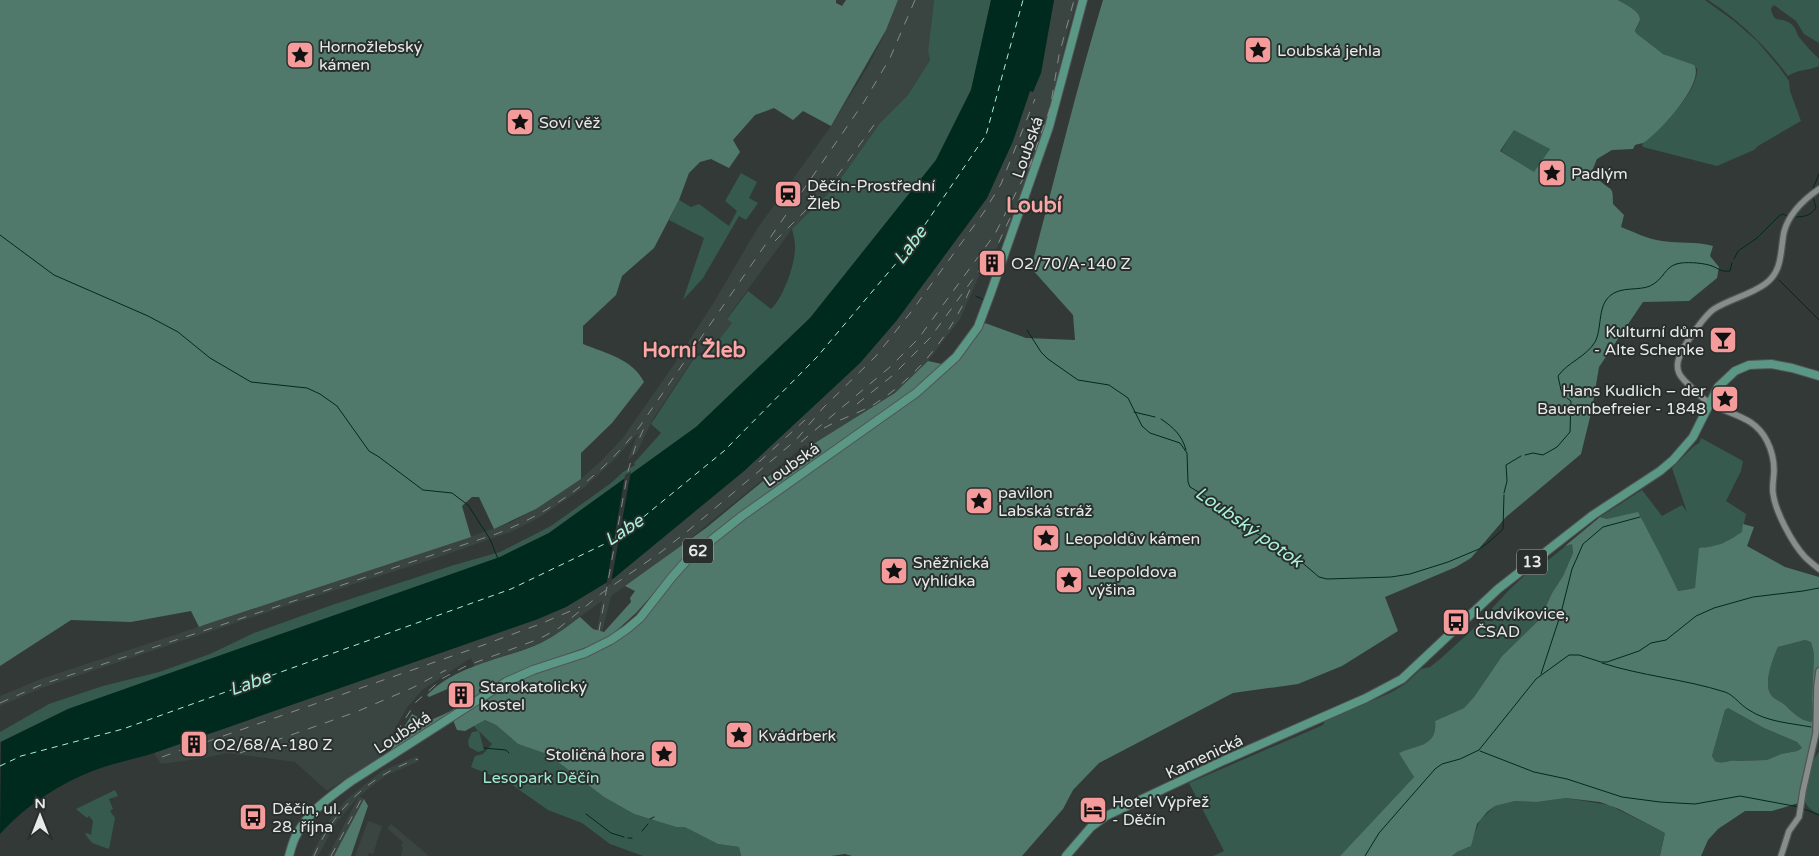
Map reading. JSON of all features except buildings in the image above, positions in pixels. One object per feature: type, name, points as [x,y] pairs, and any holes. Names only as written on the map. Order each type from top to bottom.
[{"type":"main road","name":"Loubská","points":[[289,856],[296,834],[309,817],[328,798],[506,682],[533,670],[585,654],[611,640],[640,618],[689,558],[742,516],[916,393],[956,357],[978,328],[987,304],[1049,127],[1083,0]]},
{"type":"main road","name":"13","points":[[1709,403],[1724,380],[1735,371],[1749,365],[1778,365],[1819,376]]},
{"type":"main road","name":"Kamenická","points":[[1066,856],[1091,827],[1106,816],[1387,688],[1410,672],[1498,589],[1593,514],[1660,471],[1673,460],[1694,437],[1709,403]]},
{"type":"street","points":[[1819,189],[1803,201],[1789,222],[1785,231],[1779,266],[1774,276],[1759,288],[1714,309],[1706,316],[1679,357],[1677,366],[1679,373],[1709,403],[1753,422],[1760,430],[1767,442],[1772,458],[1774,468],[1772,493],[1781,516],[1788,532],[1804,556],[1819,569]]},
{"type":"street","points":[[1781,856],[1789,831],[1799,817],[1816,733],[1819,671]]},
{"type":"shaded area","points":[[0,0],[836,0],[836,3],[842,6],[846,0],[898,0],[886,30],[831,126],[803,111],[793,120],[774,108],[755,115],[733,140],[740,152],[729,168],[711,159],[700,162],[689,173],[679,200],[654,248],[622,276],[616,295],[583,326],[583,344],[626,362],[639,374],[644,382],[612,423],[581,453],[581,479],[536,509],[494,529],[479,497],[472,497],[462,506],[471,537],[199,627],[191,611],[131,622],[71,620],[0,666]]},
{"type":"shaded area","points":[[898,0],[934,0],[928,50],[930,60],[908,95],[880,123],[834,188],[792,229],[727,318],[732,323],[709,352],[697,353],[653,419],[637,452],[627,461],[638,433],[616,458],[586,486],[540,517],[513,531],[44,687],[0,706],[0,696],[41,679],[510,523],[536,509],[581,479],[622,439],[675,363],[757,229],[831,126],[869,65]]},
{"type":"shaded area","points":[[1054,0],[1077,0],[1067,34],[1050,112],[1032,167],[1007,232],[979,276],[960,319],[928,361],[895,393],[808,447],[805,445],[676,550],[611,596],[602,632],[597,630],[602,601],[553,636],[536,645],[474,666],[471,658],[422,690],[406,709],[379,758],[327,791],[295,762],[227,753],[161,764],[154,753],[538,619],[566,607],[614,578],[744,471],[860,363],[897,320],[987,198],[1013,141],[1030,91],[1033,92],[1041,73]]},
{"type":"shaded area","points":[[1103,0],[1618,0],[1635,11],[1639,16],[1640,20],[1635,31],[1637,34],[1663,54],[1694,65],[1696,73],[1687,95],[1679,107],[1650,138],[1643,143],[1635,145],[1633,149],[1612,150],[1597,159],[1592,171],[1612,191],[1613,204],[1624,215],[1621,227],[1656,240],[1713,246],[1710,256],[1719,267],[1717,278],[1689,301],[1643,302],[1599,367],[1592,409],[1581,454],[1506,517],[1471,558],[1456,567],[1385,597],[1398,631],[1342,666],[1298,684],[1233,693],[1099,763],[1073,790],[1063,809],[1022,856],[852,856],[845,854],[831,856],[741,856],[739,847],[718,844],[685,827],[676,827],[634,814],[604,797],[554,759],[544,753],[518,744],[496,725],[485,720],[465,731],[457,730],[453,720],[501,688],[592,654],[611,645],[625,635],[643,620],[674,579],[693,558],[743,518],[915,398],[963,354],[985,323],[1026,338],[1075,340],[1073,315],[1031,268]],"holes":[[[1514,130],[1550,149],[1534,172],[1500,151]]]},
{"type":"shaded area","points":[[928,361],[942,364],[913,392],[683,560],[636,613],[606,640],[534,666],[507,678],[390,751],[412,714],[427,722],[455,709],[464,701],[467,696],[464,687],[452,687],[429,697],[427,695],[451,677],[464,670],[540,643],[580,617],[593,629],[604,632],[631,602],[630,598],[635,591],[625,586],[706,528],[769,476],[818,441],[895,393]]},
{"type":"shaded area","points":[[1638,512],[1678,591],[1695,588],[1699,548],[1717,545],[1731,539],[1742,532],[1743,524],[1754,527],[1747,546],[1785,567],[1819,577],[1819,720],[1805,801],[1772,811],[1745,811],[1718,829],[1708,840],[1701,856],[1660,856],[1665,833],[1619,809],[1600,802],[1566,798],[1537,802],[1515,801],[1495,806],[1477,824],[1471,846],[1452,856],[1340,856],[1414,777],[1399,753],[1424,744],[1433,736],[1435,721],[1464,708],[1474,697],[1502,656],[1540,619],[1573,553],[1572,544],[1565,546],[1600,517],[1607,519]],"holes":[[[1805,640],[1811,642],[1814,654],[1812,700],[1814,719],[1811,722],[1800,718],[1773,697],[1768,686],[1769,672],[1778,647]],[[1728,708],[1764,728],[1797,742],[1802,748],[1767,760],[1715,761],[1712,756],[1725,710]]]},
{"type":"shaded area","points":[[417,756],[419,761],[385,776],[359,796],[336,823],[318,856],[311,856],[330,819],[348,798],[382,771]]},
{"type":"shaded area","points":[[359,796],[364,799],[334,856],[328,856]]},
{"type":"shaded area","points":[[364,799],[368,806],[351,856],[334,856]]},
{"type":"shaded area","points":[[368,821],[382,826],[373,854],[355,856]]},
{"type":"shaded area","points":[[391,824],[429,856],[401,856],[403,842],[387,828]]},
{"type":"green space","points":[[934,0],[991,0],[971,90],[936,160],[810,318],[696,427],[549,533],[500,557],[68,709],[0,742],[0,732],[49,704],[103,686],[159,672],[210,654],[254,633],[332,605],[500,552],[551,526],[635,465],[634,463],[661,433],[651,424],[695,357],[709,352],[732,323],[727,319],[748,291],[771,309],[776,304],[785,288],[794,260],[795,243],[792,229],[834,188],[880,123],[908,95],[930,60],[928,51]]},
{"type":"green space","points":[[1618,0],[1705,0],[1757,41],[1779,67],[1789,81],[1790,91],[1801,121],[1754,150],[1717,166],[1643,147],[1644,141],[1669,118],[1686,98],[1692,88],[1697,68],[1663,54],[1640,38],[1635,31],[1640,22],[1640,17],[1636,12]]},
{"type":"green space","points":[[1708,0],[1819,0],[1819,43],[1804,34],[1796,21],[1774,5],[1771,8],[1774,17],[1788,22],[1794,27],[1801,40],[1819,59],[1819,66],[1788,76],[1771,54],[1751,34]]},
{"type":"green space","points":[[1515,128],[1550,149],[1535,173],[1501,151]]},
{"type":"green space","points":[[741,173],[757,182],[749,198],[758,203],[746,220],[739,216],[703,278],[683,300],[704,238],[669,220],[679,200],[691,207],[699,204],[729,226],[737,211],[725,201]]},
{"type":"green space","points":[[1701,438],[1743,461],[1741,471],[1726,501],[1746,514],[1742,533],[1720,544],[1704,547],[1695,588],[1677,591],[1662,558],[1607,519],[1600,517],[1642,490],[1662,516],[1682,505],[1687,512],[1672,468],[1699,443]]},
{"type":"green space","points":[[1568,544],[1572,544],[1573,553],[1540,619],[1502,656],[1474,697],[1464,708],[1435,721],[1433,736],[1425,744],[1400,753],[1414,777],[1340,856],[1213,856],[1224,851],[1189,783],[1323,725],[1325,721],[1392,692],[1405,684],[1421,669],[1430,667],[1439,660],[1472,630],[1528,572],[1541,566]]},
{"type":"green space","points":[[1805,640],[1811,642],[1814,654],[1812,700],[1814,719],[1811,722],[1800,718],[1773,697],[1768,686],[1769,672],[1778,647]]},
{"type":"green space","points":[[1728,708],[1764,728],[1797,742],[1802,748],[1767,760],[1715,761],[1712,756],[1725,710]]},
{"type":"green space","name":"Lesopark Děčín","points":[[485,720],[496,725],[518,744],[544,753],[554,759],[604,797],[634,814],[676,827],[685,826],[718,844],[739,847],[741,856],[643,856],[610,844],[582,823],[548,810],[508,782],[471,767],[475,756],[483,754],[492,744],[479,731],[484,750],[478,752],[469,747],[468,741],[472,732],[478,731],[474,726]]},
{"type":"green space","points":[[1819,752],[1819,814],[1813,811],[1805,801],[1812,762]]},
{"type":"green space","points":[[115,790],[118,796],[109,799],[113,809],[110,811],[115,818],[109,849],[92,843],[85,834],[91,835],[93,821],[89,816],[87,818],[76,809]]},
{"type":"green space","points":[[1566,798],[1609,805],[1665,833],[1660,856],[1452,856],[1469,847],[1480,820],[1495,806],[1515,801],[1537,802]]},
{"type":"water","name":"Labe","points":[[991,0],[1054,0],[1041,73],[1033,92],[1030,91],[1013,141],[987,198],[897,320],[860,363],[744,471],[614,578],[566,607],[538,619],[154,753],[95,770],[44,796],[10,823],[0,834],[1,742],[68,709],[500,557],[549,533],[696,427],[810,318],[936,160],[971,90]]},
{"type":"pier","points":[[631,471],[611,583],[606,587],[625,475]]},
{"type":"waterway","name":"Loubský potok","points":[[1812,191],[1819,174]]},
{"type":"waterway","name":"Loubský potok","points":[[1794,217],[1806,216],[1814,211],[1816,208],[1813,197]]},
{"type":"waterway","name":"Loubský potok","points":[[1734,259],[1738,251],[1757,238],[1779,216],[1783,214],[1787,216]]},
{"type":"waterway","points":[[0,235],[54,275],[148,316],[178,332],[210,358],[251,382],[307,388],[320,394],[337,406],[369,451],[423,490],[452,493],[468,505],[490,539],[498,559]]},
{"type":"waterway","name":"Loubský potok","points":[[1564,396],[1558,376],[1587,352],[1595,342],[1602,309],[1608,297],[1619,291],[1651,286],[1669,268],[1676,264],[1701,263],[1722,271],[1730,271],[1732,263]]},
{"type":"waterway","points":[[1779,280],[1819,320]]},
{"type":"waterway","name":"Loubský potok","points":[[976,296],[984,300]]},
{"type":"waterway","name":"Loubský potok","points":[[1027,330],[1041,352],[1048,359],[1078,380],[1109,385],[1128,398],[1142,426],[1150,433],[1180,443],[1187,453],[1188,482],[1190,487],[1226,508],[1250,530],[1285,548],[1319,577],[1327,579],[1391,577],[1410,574],[1448,562],[1479,549],[1503,529],[1504,495]]},
{"type":"waterway","name":"Loubský potok","points":[[1525,455],[1533,453],[1543,455],[1557,447],[1570,432],[1571,401],[1567,398]]},
{"type":"waterway","points":[[1134,412],[1155,417]]},
{"type":"waterway","points":[[1161,419],[1176,432],[1186,450]]},
{"type":"waterway","name":"Loubský potok","points":[[1504,493],[1507,481],[1506,465],[1521,456]]},
{"type":"waterway","points":[[1541,674],[1561,613],[1572,569],[1583,544],[1603,527],[1640,517]]},
{"type":"waterway","points":[[1365,856],[1379,833],[1435,769],[1442,764],[1460,759],[1479,750],[1536,679],[1569,655],[1579,655],[1607,662],[1639,651],[1651,643],[1666,640],[1696,616],[1714,608],[1753,597],[1819,588]]},
{"type":"waterway","points":[[1602,663],[1725,692],[1746,708],[1763,717],[1779,722],[1811,727]]},
{"type":"waterway","points":[[484,748],[506,750],[509,753]]},
{"type":"waterway","points":[[1480,751],[1534,772],[1567,779],[1622,797],[1695,804],[1740,796],[1799,807]]},
{"type":"waterway","points":[[1804,809],[1819,815]]},
{"type":"waterway","points":[[586,814],[611,833],[624,837]]},
{"type":"waterway","points":[[650,819],[654,817]]},
{"type":"waterway","points":[[642,831],[648,824]]},
{"type":"ferry route","points":[[0,766],[21,756],[123,729],[511,589],[619,537],[724,451],[817,357],[909,248],[986,135],[1023,0]]},
{"type":"railway","points":[[0,703],[43,684],[496,534],[537,515],[576,490],[610,460],[640,426],[864,102],[890,58],[915,0]]},
{"type":"railway","points":[[1029,167],[1050,109],[1059,55],[1074,0]]},
{"type":"railway","points":[[396,733],[416,702],[443,678],[466,666],[539,639],[559,628],[602,593],[689,530],[796,440],[823,408],[876,356],[911,312],[984,212],[1001,184],[1035,99]]},
{"type":"railway","points":[[775,241],[830,186],[879,118]]},
{"type":"railway","points":[[801,442],[890,367],[918,339],[995,234],[1032,161]]},
{"type":"railway","points":[[857,404],[892,376],[930,338],[997,246],[1011,216]]},
{"type":"railway","points":[[824,428],[873,405],[905,381],[945,335],[956,318],[973,282]]},
{"type":"railway","points":[[759,462],[805,420]]},
{"type":"railway","points":[[599,631],[628,471],[644,428]]},
{"type":"railway","points":[[206,742],[478,647],[580,607]]},
{"type":"railway","points":[[240,753],[356,712],[412,688],[446,670]]},
{"type":"railway","points":[[162,757],[211,739]]},
{"type":"railway","points":[[314,856],[332,823],[356,796],[384,774],[418,759]]},
{"type":"railway","points":[[331,856],[362,798]]},
{"type":"place","name":"Loubská jehla","points":[[1258,50]]},
{"type":"place","name":"Hornožlebský kámen","points":[[300,55]]},
{"type":"place","name":"Soví věž","points":[[520,122]]},
{"type":"place","name":"Padlým","points":[[1552,173]]},
{"type":"place","name":"Děčín-Prostřední Žleb","points":[[788,194]]},
{"type":"place","name":"O2/70/A-140 Z","points":[[992,263]]},
{"type":"place","name":"Kulturní dům - Alte Schenke","points":[[1723,340]]},
{"type":"place","name":"Hans Kudlich – der Bauernbefreier - 1848","points":[[1725,399]]},
{"type":"place","name":"pavilon Labská stráž","points":[[979,501]]},
{"type":"place","name":"Leopoldův kámen","points":[[1046,538]]},
{"type":"place","name":"Sněžnická vyhlídka","points":[[894,571]]},
{"type":"place","name":"Leopoldova výšina","points":[[1069,580]]},
{"type":"place","name":"Ludvíkovice, ČSAD","points":[[1456,622]]},
{"type":"place","name":"Starokatolický kostel","points":[[461,695]]},
{"type":"place","name":"Kvádrberk","points":[[739,735]]},
{"type":"place","name":"O2/68/A-180 Z","points":[[194,744]]},
{"type":"place","name":"Stoličná hora","points":[[664,754]]},
{"type":"place","name":"Hotel Výpřež - Děčín","points":[[1093,810]]},
{"type":"place","name":"Děčín, ul. 28. října","points":[[253,817]]},
{"type":"district","name":"Loubí","points":[[1034,205]]},
{"type":"district","name":"Horní Žleb","points":[[694,350]]}]
